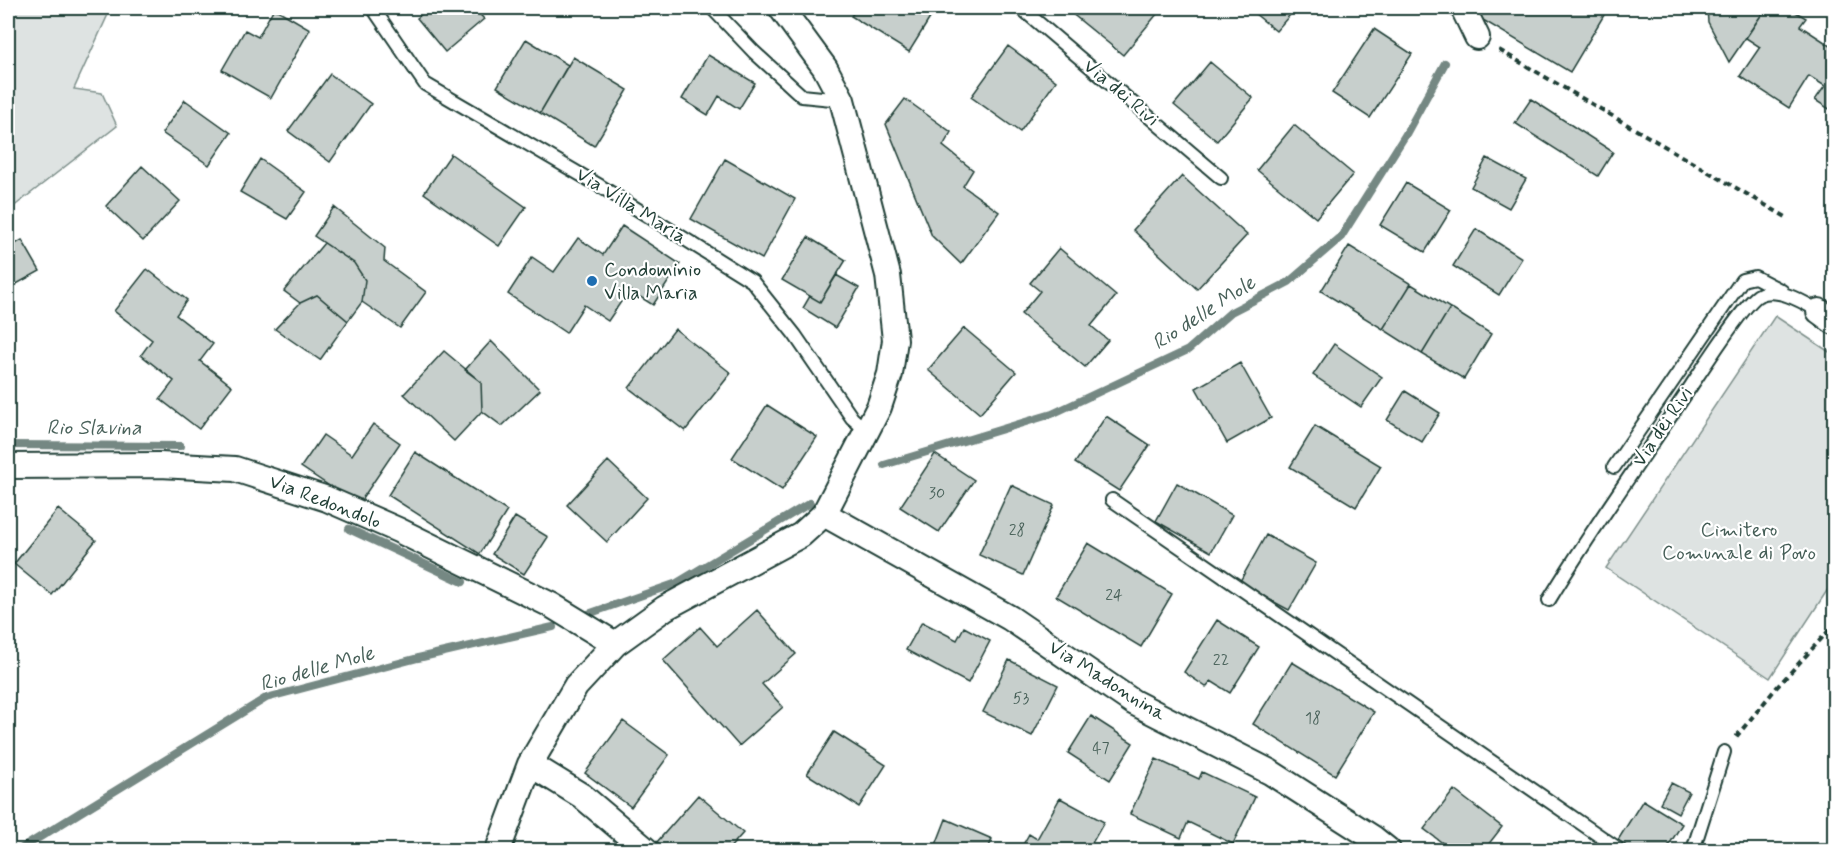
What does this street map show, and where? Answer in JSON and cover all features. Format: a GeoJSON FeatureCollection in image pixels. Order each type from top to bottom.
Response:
{"type":"FeatureCollection","features":[{"type":"Feature","properties":{"kind":"street"},"geometry":{"type":"LineString","coordinates":[[498,850],[530,764],[576,686],[615,644],[665,608],[786,545],[824,514],[867,432],[890,374],[895,340],[888,275],[842,100],[825,68],[781,8]]}},
{"type":"Feature","properties":{"kind":"street"},"geometry":{"type":"LineString","coordinates":[[1462,8],[1477,37]]}},
{"type":"Feature","properties":{"kind":"street","name":"Via Redondolo"},"geometry":{"type":"LineString","coordinates":[[8,466],[160,465],[235,470],[327,499],[398,530],[551,605],[615,644]]}},
{"type":"Feature","properties":{"kind":"street","name":"Via Madonnina"},"geometry":{"type":"LineString","coordinates":[[824,514],[1010,618],[1133,702],[1270,772],[1388,850]]}},
{"type":"Feature","properties":{"kind":"street"},"geometry":{"type":"LineString","coordinates":[[530,764],[582,796],[646,850]]}},
{"type":"Feature","properties":{"kind":"lane","name":"Via Villa Maria"},"geometry":{"type":"LineString","coordinates":[[373,8],[425,84],[600,186],[752,281],[839,395],[852,418],[867,432]]}},
{"type":"Feature","properties":{"kind":"lane"},"geometry":{"type":"LineString","coordinates":[[712,8],[754,52],[802,96],[842,100]]}},
{"type":"Feature","properties":{"kind":"lane","name":"Via dei Rivi"},"geometry":{"type":"LineString","coordinates":[[1021,8],[1221,178]]}},
{"type":"Feature","properties":{"kind":"lane","name":"Via dei Rivi"},"geometry":{"type":"LineString","coordinates":[[1614,467],[1742,280],[1755,278],[1818,311]]}},
{"type":"Feature","properties":{"kind":"lane","name":"Via dei Rivi"},"geometry":{"type":"LineString","coordinates":[[1549,600],[1606,510],[1719,344],[1757,295],[1768,292],[1818,311]]}},
{"type":"Feature","properties":{"kind":"lane"},"geometry":{"type":"LineString","coordinates":[[1112,500],[1620,850]]}},
{"type":"Feature","properties":{"kind":"lane"},"geometry":{"type":"LineString","coordinates":[[1693,850],[1724,752]]}},
{"type":"Feature","properties":{"kind":"path"},"geometry":{"type":"LineString","coordinates":[[1477,37],[1786,217]]}},
{"type":"Feature","properties":{"kind":"path"},"geometry":{"type":"LineString","coordinates":[[1724,752],[1777,687],[1834,625]]}},
{"type":"Feature","properties":{"kind":"green space"},"geometry":{"type":"Polygon","coordinates":[[[8,8],[111,8],[74,89],[102,93],[117,126],[8,211],[8,8]]]}},
{"type":"Feature","properties":{"kind":"green space","name":"Cimitero Comunale di Povo"},"geometry":{"type":"Polygon","coordinates":[[[1775,316],[1834,355],[1834,580],[1770,678],[1606,568],[1775,316]]]}},
{"type":"Feature","properties":{"kind":"building"},"geometry":{"type":"Polygon","coordinates":[[[274,8],[310,29],[271,98],[222,70],[245,30],[258,37],[274,8]]]}},
{"type":"Feature","properties":{"kind":"building"},"geometry":{"type":"Polygon","coordinates":[[[429,8],[474,8],[484,19],[445,52],[417,18],[429,8]]]}},
{"type":"Feature","properties":{"kind":"building"},"geometry":{"type":"Polygon","coordinates":[[[857,8],[930,8],[935,10],[909,52],[851,16],[857,8]]]}},
{"type":"Feature","properties":{"kind":"building"},"geometry":{"type":"Polygon","coordinates":[[[1065,8],[1151,8],[1158,13],[1123,55],[1065,8]]]}},
{"type":"Feature","properties":{"kind":"building"},"geometry":{"type":"Polygon","coordinates":[[[1248,8],[1296,8],[1276,31],[1248,8]]]}},
{"type":"Feature","properties":{"kind":"building"},"geometry":{"type":"Polygon","coordinates":[[[1477,8],[1591,8],[1604,15],[1570,72],[1473,14],[1477,8]]]}},
{"type":"Feature","properties":{"kind":"building"},"geometry":{"type":"Polygon","coordinates":[[[1707,8],[1766,8],[1729,62],[1708,22],[1707,8]]]}},
{"type":"Feature","properties":{"kind":"building"},"geometry":{"type":"Polygon","coordinates":[[[1766,8],[1789,8],[1806,18],[1800,26],[1834,48],[1834,112],[1815,100],[1825,86],[1809,76],[1789,108],[1740,76],[1760,47],[1746,38],[1766,8]]]}},
{"type":"Feature","properties":{"kind":"building"},"geometry":{"type":"Polygon","coordinates":[[[1374,29],[1412,54],[1370,118],[1332,93],[1374,29]]]}},
{"type":"Feature","properties":{"kind":"building"},"geometry":{"type":"Polygon","coordinates":[[[526,39],[568,65],[540,113],[497,87],[526,39]]]}},
{"type":"Feature","properties":{"kind":"building"},"geometry":{"type":"Polygon","coordinates":[[[1008,46],[1056,81],[1020,132],[971,97],[1008,46]]]}},
{"type":"Feature","properties":{"kind":"building"},"geometry":{"type":"Polygon","coordinates":[[[708,55],[755,83],[739,109],[719,96],[708,115],[682,99],[708,55]]]}},
{"type":"Feature","properties":{"kind":"building"},"geometry":{"type":"Polygon","coordinates":[[[573,57],[628,90],[594,146],[540,113],[573,57]]]}},
{"type":"Feature","properties":{"kind":"building"},"geometry":{"type":"Polygon","coordinates":[[[1210,62],[1253,98],[1217,141],[1174,105],[1210,62]]]}},
{"type":"Feature","properties":{"kind":"building"},"geometry":{"type":"Polygon","coordinates":[[[330,74],[371,104],[330,162],[288,131],[330,74]]]}},
{"type":"Feature","properties":{"kind":"building"},"geometry":{"type":"Polygon","coordinates":[[[905,99],[951,132],[943,146],[973,170],[963,186],[999,212],[961,264],[932,236],[886,124],[905,99]]]}},
{"type":"Feature","properties":{"kind":"building"},"geometry":{"type":"Polygon","coordinates":[[[1531,99],[1613,152],[1598,176],[1515,123],[1531,99]]]}},
{"type":"Feature","properties":{"kind":"building"},"geometry":{"type":"Polygon","coordinates":[[[185,100],[231,133],[209,165],[162,133],[185,100]]]}},
{"type":"Feature","properties":{"kind":"building"},"geometry":{"type":"Polygon","coordinates":[[[1294,125],[1353,174],[1316,218],[1257,170],[1294,125]]]}},
{"type":"Feature","properties":{"kind":"building"},"geometry":{"type":"Polygon","coordinates":[[[451,154],[526,207],[499,246],[424,193],[451,154]]]}},
{"type":"Feature","properties":{"kind":"building"},"geometry":{"type":"Polygon","coordinates":[[[1487,158],[1526,179],[1509,208],[1471,187],[1487,158]]]}},
{"type":"Feature","properties":{"kind":"building"},"geometry":{"type":"Polygon","coordinates":[[[260,159],[306,192],[287,219],[240,192],[260,159]]]}},
{"type":"Feature","properties":{"kind":"building"},"geometry":{"type":"Polygon","coordinates":[[[725,159],[795,199],[762,259],[691,219],[725,159]]]}},
{"type":"Feature","properties":{"kind":"building"},"geometry":{"type":"Polygon","coordinates":[[[142,166],[180,201],[143,241],[106,206],[142,166]]]}},
{"type":"Feature","properties":{"kind":"building"},"geometry":{"type":"Polygon","coordinates":[[[1182,176],[1247,235],[1197,289],[1133,230],[1182,176]]]}},
{"type":"Feature","properties":{"kind":"building"},"geometry":{"type":"Polygon","coordinates":[[[1406,183],[1451,210],[1425,252],[1380,225],[1406,183]]]}},
{"type":"Feature","properties":{"kind":"building"},"geometry":{"type":"Polygon","coordinates":[[[334,207],[385,248],[384,261],[426,292],[400,328],[362,302],[365,280],[354,263],[314,236],[334,207]]]}},
{"type":"Feature","properties":{"kind":"building","name":"Condominio Villa Maria"},"geometry":{"type":"Polygon","coordinates":[[[622,226],[680,264],[653,305],[629,290],[608,321],[584,305],[566,333],[508,294],[532,257],[554,272],[578,238],[603,255],[622,226]]]}},
{"type":"Feature","properties":{"kind":"building"},"geometry":{"type":"Polygon","coordinates":[[[1476,229],[1522,258],[1499,295],[1453,266],[1476,229]]]}},
{"type":"Feature","properties":{"kind":"building"},"geometry":{"type":"Polygon","coordinates":[[[808,237],[846,260],[820,302],[782,280],[808,237]]]}},
{"type":"Feature","properties":{"kind":"building"},"geometry":{"type":"Polygon","coordinates":[[[22,240],[40,271],[13,286],[8,276],[8,248],[22,240]]]}},
{"type":"Feature","properties":{"kind":"building"},"geometry":{"type":"Polygon","coordinates":[[[324,243],[354,263],[365,280],[362,302],[348,321],[317,295],[300,303],[284,291],[324,243]]]}},
{"type":"Feature","properties":{"kind":"building"},"geometry":{"type":"Polygon","coordinates":[[[1349,246],[1411,284],[1383,329],[1321,291],[1349,246]]]}},
{"type":"Feature","properties":{"kind":"building"},"geometry":{"type":"Polygon","coordinates":[[[1059,248],[1116,296],[1091,326],[1108,340],[1085,367],[1021,314],[1040,291],[1030,283],[1059,248]]]}},
{"type":"Feature","properties":{"kind":"building"},"geometry":{"type":"Polygon","coordinates":[[[147,269],[187,300],[176,315],[213,344],[200,361],[232,386],[199,429],[160,399],[174,381],[141,355],[152,340],[114,311],[147,269]]]}},
{"type":"Feature","properties":{"kind":"building"},"geometry":{"type":"Polygon","coordinates":[[[836,275],[859,288],[835,328],[803,308],[810,296],[820,302],[836,275]]]}},
{"type":"Feature","properties":{"kind":"building"},"geometry":{"type":"Polygon","coordinates":[[[1411,284],[1450,308],[1422,354],[1383,329],[1411,284]]]}},
{"type":"Feature","properties":{"kind":"building"},"geometry":{"type":"Polygon","coordinates":[[[317,295],[348,321],[320,360],[275,329],[300,303],[317,295]]]}},
{"type":"Feature","properties":{"kind":"building"},"geometry":{"type":"Polygon","coordinates":[[[1450,308],[1491,334],[1464,379],[1422,354],[1450,308]]]}},
{"type":"Feature","properties":{"kind":"building"},"geometry":{"type":"Polygon","coordinates":[[[964,328],[1016,372],[980,414],[928,370],[964,328]]]}},
{"type":"Feature","properties":{"kind":"building"},"geometry":{"type":"Polygon","coordinates":[[[675,329],[731,373],[685,431],[629,388],[675,329]]]}},
{"type":"Feature","properties":{"kind":"building"},"geometry":{"type":"Polygon","coordinates":[[[491,341],[540,390],[502,426],[482,411],[481,382],[465,370],[491,341]]]}},
{"type":"Feature","properties":{"kind":"building"},"geometry":{"type":"Polygon","coordinates":[[[1334,344],[1382,377],[1361,407],[1313,375],[1334,344]]]}},
{"type":"Feature","properties":{"kind":"building"},"geometry":{"type":"Polygon","coordinates":[[[444,351],[481,382],[482,411],[454,441],[404,394],[444,351]]]}},
{"type":"Feature","properties":{"kind":"building"},"geometry":{"type":"Polygon","coordinates":[[[1240,363],[1271,418],[1227,443],[1196,388],[1240,363]]]}},
{"type":"Feature","properties":{"kind":"building"},"geometry":{"type":"Polygon","coordinates":[[[1405,391],[1440,413],[1422,442],[1387,420],[1405,391]]]}},
{"type":"Feature","properties":{"kind":"building"},"geometry":{"type":"Polygon","coordinates":[[[767,405],[817,437],[782,490],[732,458],[767,405]]]}},
{"type":"Feature","properties":{"kind":"building"},"geometry":{"type":"Polygon","coordinates":[[[1106,416],[1150,445],[1119,491],[1075,463],[1106,416]]]}},
{"type":"Feature","properties":{"kind":"building"},"geometry":{"type":"Polygon","coordinates":[[[373,424],[400,443],[358,505],[301,467],[323,435],[352,455],[373,424]]]}},
{"type":"Feature","properties":{"kind":"building"},"geometry":{"type":"Polygon","coordinates":[[[1315,426],[1381,466],[1356,507],[1290,467],[1315,426]]]}},
{"type":"Feature","properties":{"kind":"building"},"geometry":{"type":"Polygon","coordinates":[[[415,452],[507,511],[480,554],[388,495],[415,452]]]}},
{"type":"Feature","properties":{"kind":"building"},"geometry":{"type":"Polygon","coordinates":[[[935,454],[974,480],[939,532],[900,507],[935,454]]]}},
{"type":"Feature","properties":{"kind":"building"},"geometry":{"type":"Polygon","coordinates":[[[608,461],[647,498],[607,542],[567,505],[608,461]]]}},
{"type":"Feature","properties":{"kind":"building"},"geometry":{"type":"Polygon","coordinates":[[[1177,483],[1232,515],[1211,552],[1156,521],[1177,483]]]}},
{"type":"Feature","properties":{"kind":"building"},"geometry":{"type":"Polygon","coordinates":[[[1011,485],[1054,505],[1023,575],[979,555],[1011,485]]]}},
{"type":"Feature","properties":{"kind":"building"},"geometry":{"type":"Polygon","coordinates":[[[58,509],[96,540],[52,595],[14,564],[58,509]]]}},
{"type":"Feature","properties":{"kind":"building"},"geometry":{"type":"Polygon","coordinates":[[[515,517],[548,537],[524,574],[492,554],[515,517]]]}},
{"type":"Feature","properties":{"kind":"building"},"geometry":{"type":"Polygon","coordinates":[[[1266,535],[1316,563],[1289,610],[1239,583],[1266,535]]]}},
{"type":"Feature","properties":{"kind":"building"},"geometry":{"type":"Polygon","coordinates":[[[1088,543],[1172,594],[1141,647],[1056,596],[1088,543]]]}},
{"type":"Feature","properties":{"kind":"building"},"geometry":{"type":"Polygon","coordinates":[[[757,610],[796,654],[762,684],[783,707],[739,746],[663,660],[700,627],[717,646],[757,610]]]}},
{"type":"Feature","properties":{"kind":"building"},"geometry":{"type":"Polygon","coordinates":[[[1217,620],[1259,647],[1230,693],[1211,681],[1206,687],[1184,672],[1217,620]]]}},
{"type":"Feature","properties":{"kind":"building"},"geometry":{"type":"Polygon","coordinates":[[[922,622],[957,640],[964,627],[990,641],[968,683],[906,650],[922,622]]]}},
{"type":"Feature","properties":{"kind":"building"},"geometry":{"type":"Polygon","coordinates":[[[1009,660],[1058,685],[1032,736],[983,712],[1009,660]]]}},
{"type":"Feature","properties":{"kind":"building"},"geometry":{"type":"Polygon","coordinates":[[[1292,662],[1374,712],[1335,775],[1253,724],[1292,662]]]}},
{"type":"Feature","properties":{"kind":"building"},"geometry":{"type":"Polygon","coordinates":[[[1091,716],[1133,743],[1110,780],[1068,753],[1091,716]]]}},
{"type":"Feature","properties":{"kind":"building"},"geometry":{"type":"Polygon","coordinates":[[[623,721],[669,755],[631,807],[585,773],[623,721]]]}},
{"type":"Feature","properties":{"kind":"building"},"geometry":{"type":"Polygon","coordinates":[[[834,732],[886,765],[859,807],[807,774],[834,732]]]}},
{"type":"Feature","properties":{"kind":"building"},"geometry":{"type":"Polygon","coordinates":[[[1156,759],[1199,779],[1202,772],[1255,797],[1233,844],[1188,822],[1181,838],[1130,814],[1156,759]]]}},
{"type":"Feature","properties":{"kind":"building"},"geometry":{"type":"Polygon","coordinates":[[[1671,783],[1689,792],[1678,813],[1660,803],[1671,783]]]}},
{"type":"Feature","properties":{"kind":"building"},"geometry":{"type":"Polygon","coordinates":[[[1454,790],[1502,827],[1484,850],[1452,850],[1424,829],[1454,790]]]}},
{"type":"Feature","properties":{"kind":"building"},"geometry":{"type":"Polygon","coordinates":[[[698,795],[743,833],[728,850],[666,850],[657,842],[698,795]]]}},
{"type":"Feature","properties":{"kind":"building"},"geometry":{"type":"Polygon","coordinates":[[[1060,798],[1104,822],[1088,850],[1020,850],[1029,834],[1037,839],[1060,798]]]}},
{"type":"Feature","properties":{"kind":"building"},"geometry":{"type":"Polygon","coordinates":[[[1643,800],[1682,824],[1666,850],[1627,850],[1616,843],[1643,800]]]}},
{"type":"Feature","properties":{"kind":"building"},"geometry":{"type":"Polygon","coordinates":[[[946,819],[992,839],[988,850],[934,850],[946,819]]]}},
{"type":"Feature","properties":{"kind":"waterway","name":"Rio delle Mole"},"geometry":{"type":"LineString","coordinates":[[884,465],[1052,414],[1188,350],[1231,312],[1289,282],[1341,237],[1406,134],[1445,63]]}},
{"type":"Feature","properties":{"kind":"waterway","name":"Rio Slavina"},"geometry":{"type":"LineString","coordinates":[[8,445],[180,446]]}},
{"type":"Feature","properties":{"kind":"waterway","name":"Rio delle Mole"},"geometry":{"type":"LineString","coordinates":[[588,614],[677,583],[810,503]]}},
{"type":"Feature","properties":{"kind":"waterway","name":"Rio Slavina"},"geometry":{"type":"LineString","coordinates":[[349,529],[463,582]]}},
{"type":"Feature","properties":{"kind":"waterway","name":"Rio delle Mole"},"geometry":{"type":"LineString","coordinates":[[19,850],[266,698],[418,658],[553,627]]}},
{"type":"Feature","properties":{"kind":"place","name":"Condominio Villa Maria"},"geometry":{"type":"Point","coordinates":[592,281]}}]}
